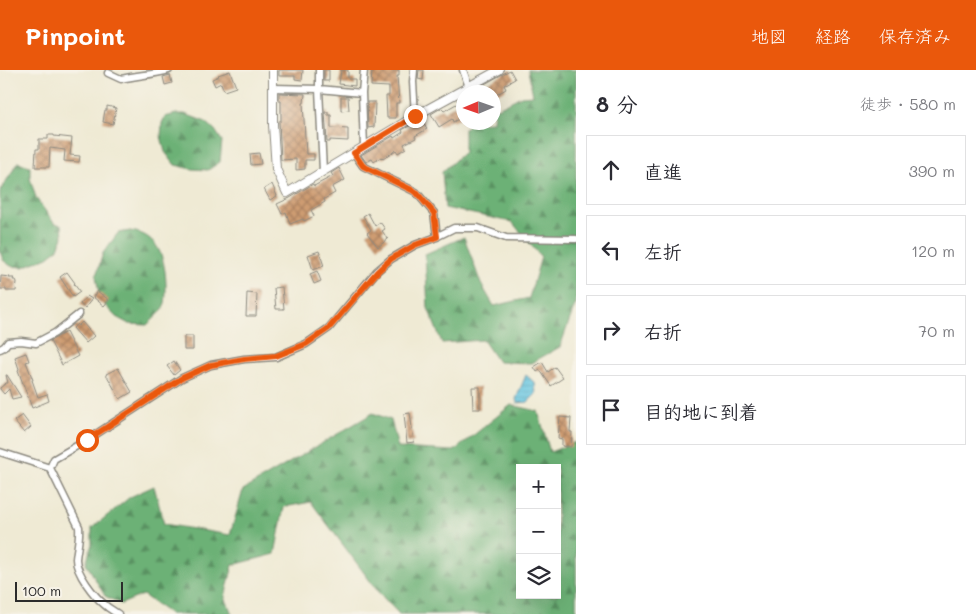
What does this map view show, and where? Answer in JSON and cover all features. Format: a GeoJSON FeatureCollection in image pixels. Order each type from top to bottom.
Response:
{"type":"FeatureCollection","features":[{"type":"Feature","properties":{"kind":"street"},"geometry":{"type":"LineString","coordinates":[[108,73],[121,79],[135,75],[158,74],[169,70]]}},
{"type":"Feature","properties":{"kind":"street"},"geometry":{"type":"LineString","coordinates":[[273,70],[273,125],[276,169],[287,192],[415,116],[456,94]]}},
{"type":"Feature","properties":{"kind":"street"},"geometry":{"type":"LineString","coordinates":[[319,70],[323,171]]}},
{"type":"Feature","properties":{"kind":"street"},"geometry":{"type":"LineString","coordinates":[[364,70],[362,93],[364,147]]}},
{"type":"Feature","properties":{"kind":"street"},"geometry":{"type":"LineString","coordinates":[[414,70],[415,116]]}},
{"type":"Feature","properties":{"kind":"street"},"geometry":{"type":"LineString","coordinates":[[463,70],[468,85]]}},
{"type":"Feature","properties":{"kind":"street"},"geometry":{"type":"LineString","coordinates":[[473,85],[499,70]]}},
{"type":"Feature","properties":{"kind":"street"},"geometry":{"type":"LineString","coordinates":[[273,88],[319,89],[362,93]]}},
{"type":"Feature","properties":{"kind":"street"},"geometry":{"type":"LineString","coordinates":[[354,153],[363,166],[416,192],[434,213],[437,237]]}},
{"type":"Feature","properties":{"kind":"street"},"geometry":{"type":"LineString","coordinates":[[50,468],[54,459],[87,440],[182,378],[211,365],[276,356],[306,344],[329,328],[377,272],[391,259],[415,245],[454,228],[478,228],[506,238],[576,239]]}},
{"type":"Feature","properties":{"kind":"street"},"geometry":{"type":"LineString","coordinates":[[0,349],[8,342],[36,343],[56,333],[79,314]]}},
{"type":"Feature","properties":{"kind":"street"},"geometry":{"type":"LineString","coordinates":[[0,452],[50,468],[79,528],[80,536],[76,561],[82,577],[105,606],[118,614]]}},
{"type":"Feature","properties":{"kind":"green space"},"geometry":{"type":"Polygon","coordinates":[[[528,70],[576,70],[576,305],[560,347],[531,363],[498,362],[483,340],[442,343],[428,308],[425,254],[464,237],[481,284],[494,306],[529,298],[541,257],[512,222],[445,208],[442,172],[464,152],[464,130],[501,130],[501,106],[521,96],[533,95],[528,70]]]}},
{"type":"Feature","properties":{"kind":"green space"},"geometry":{"type":"Polygon","coordinates":[[[185,114],[206,122],[215,130],[222,141],[220,162],[208,170],[175,165],[165,152],[161,136],[162,123],[165,117],[185,114]]]}},
{"type":"Feature","properties":{"kind":"green space"},"geometry":{"type":"Polygon","coordinates":[[[18,162],[30,166],[30,178],[36,198],[54,223],[62,225],[63,237],[57,250],[48,257],[23,267],[11,266],[3,260],[0,251],[0,191],[18,162]]]}},
{"type":"Feature","properties":{"kind":"green space"},"geometry":{"type":"Polygon","coordinates":[[[130,231],[140,233],[154,242],[162,257],[164,266],[166,284],[165,304],[160,313],[147,325],[129,324],[116,317],[100,300],[96,276],[103,253],[118,233],[130,231]]]}},
{"type":"Feature","properties":{"kind":"green space"},"geometry":{"type":"Polygon","coordinates":[[[511,405],[538,411],[550,452],[576,442],[576,614],[399,614],[379,593],[311,502],[284,507],[275,554],[233,565],[225,597],[232,614],[170,614],[143,595],[121,604],[105,596],[86,563],[92,544],[92,528],[130,497],[154,486],[164,524],[230,535],[243,490],[373,413],[391,420],[398,448],[454,451],[511,405]]]}},
{"type":"Feature","properties":{"kind":"water"},"geometry":{"type":"Polygon","coordinates":[[[526,375],[535,383],[536,394],[528,402],[517,403],[516,399],[526,375]]]}},
{"type":"Feature","properties":{"kind":"building"},"geometry":{"type":"Polygon","coordinates":[[[279,70],[303,70],[302,80],[295,79],[295,76],[279,76],[279,70]]]}},
{"type":"Feature","properties":{"kind":"building"},"geometry":{"type":"Polygon","coordinates":[[[324,70],[329,70],[329,81],[324,81],[324,70]]]}},
{"type":"Feature","properties":{"kind":"building"},"geometry":{"type":"Polygon","coordinates":[[[341,70],[348,70],[348,79],[355,79],[355,86],[339,84],[341,70]]]}},
{"type":"Feature","properties":{"kind":"building"},"geometry":{"type":"Polygon","coordinates":[[[372,70],[399,70],[399,76],[397,76],[399,103],[396,103],[396,118],[387,118],[386,96],[389,96],[389,87],[371,86],[372,70]]]}},
{"type":"Feature","properties":{"kind":"building"},"geometry":{"type":"Polygon","coordinates":[[[419,70],[424,70],[423,80],[418,79],[419,70]]]}},
{"type":"Feature","properties":{"kind":"building"},"geometry":{"type":"Polygon","coordinates":[[[510,70],[515,79],[504,85],[506,89],[501,92],[501,85],[483,85],[510,70]]]}},
{"type":"Feature","properties":{"kind":"building"},"geometry":{"type":"Polygon","coordinates":[[[230,71],[236,87],[224,91],[221,83],[215,86],[212,79],[230,71]]]}},
{"type":"Feature","properties":{"kind":"building"},"geometry":{"type":"Polygon","coordinates":[[[170,75],[172,83],[165,85],[163,77],[170,75]]]}},
{"type":"Feature","properties":{"kind":"building"},"geometry":{"type":"Polygon","coordinates":[[[279,93],[305,94],[303,103],[306,154],[314,154],[314,160],[305,160],[305,169],[296,170],[296,159],[281,160],[279,121],[281,121],[281,101],[279,101],[279,93]]]}},
{"type":"Feature","properties":{"kind":"building"},"geometry":{"type":"Polygon","coordinates":[[[341,97],[348,97],[349,110],[341,111],[341,97]]]}},
{"type":"Feature","properties":{"kind":"building"},"geometry":{"type":"Polygon","coordinates":[[[367,102],[375,102],[374,127],[368,128],[367,102]]]}},
{"type":"Feature","properties":{"kind":"building"},"geometry":{"type":"Polygon","coordinates":[[[456,104],[456,120],[453,122],[452,119],[439,127],[431,114],[441,108],[444,111],[456,104]]]}},
{"type":"Feature","properties":{"kind":"building"},"geometry":{"type":"Polygon","coordinates":[[[107,106],[116,108],[113,124],[103,122],[107,106]]]}},
{"type":"Feature","properties":{"kind":"building"},"geometry":{"type":"Polygon","coordinates":[[[325,112],[331,115],[331,128],[348,129],[348,141],[330,140],[330,142],[327,142],[325,112]]]}},
{"type":"Feature","properties":{"kind":"building"},"geometry":{"type":"Polygon","coordinates":[[[422,119],[427,129],[415,136],[416,138],[404,144],[406,148],[398,153],[396,150],[383,159],[381,157],[374,162],[372,159],[366,162],[361,155],[393,136],[394,138],[403,132],[402,130],[422,119]]]}},
{"type":"Feature","properties":{"kind":"building"},"geometry":{"type":"Polygon","coordinates":[[[48,135],[72,138],[70,155],[80,156],[79,162],[64,161],[65,150],[50,148],[49,167],[35,167],[36,149],[39,149],[39,139],[48,139],[48,135]]]}},
{"type":"Feature","properties":{"kind":"building"},"geometry":{"type":"Polygon","coordinates":[[[259,153],[261,164],[251,165],[250,154],[259,153]]]}},
{"type":"Feature","properties":{"kind":"building"},"geometry":{"type":"Polygon","coordinates":[[[339,168],[345,180],[332,187],[335,193],[324,199],[325,202],[311,210],[314,216],[304,221],[303,219],[290,224],[286,212],[282,214],[277,204],[313,184],[314,186],[333,176],[331,173],[339,168]]]}},
{"type":"Feature","properties":{"kind":"building"},"geometry":{"type":"Polygon","coordinates":[[[272,184],[277,196],[270,200],[264,189],[272,184]]]}},
{"type":"Feature","properties":{"kind":"building"},"geometry":{"type":"Polygon","coordinates":[[[368,213],[375,226],[380,222],[385,229],[382,231],[388,239],[378,247],[367,233],[371,230],[363,216],[368,213]]]}},
{"type":"Feature","properties":{"kind":"building"},"geometry":{"type":"Polygon","coordinates":[[[319,251],[324,266],[313,270],[308,255],[319,251]]]}},
{"type":"Feature","properties":{"kind":"building"},"geometry":{"type":"Polygon","coordinates":[[[317,271],[321,281],[314,284],[310,274],[317,271]]]}},
{"type":"Feature","properties":{"kind":"building"},"geometry":{"type":"Polygon","coordinates":[[[67,272],[80,292],[73,297],[60,277],[67,272]]]}},
{"type":"Feature","properties":{"kind":"building"},"geometry":{"type":"Polygon","coordinates":[[[1,276],[16,280],[16,291],[0,289],[1,276]]]}},
{"type":"Feature","properties":{"kind":"building"},"geometry":{"type":"Polygon","coordinates":[[[282,287],[284,309],[276,309],[274,288],[282,287]]]}},
{"type":"Feature","properties":{"kind":"building"},"geometry":{"type":"Polygon","coordinates":[[[97,291],[109,300],[104,306],[93,297],[97,291]]]}},
{"type":"Feature","properties":{"kind":"building"},"geometry":{"type":"Polygon","coordinates":[[[247,293],[257,294],[256,316],[246,316],[247,293]]]}},
{"type":"Feature","properties":{"kind":"building"},"geometry":{"type":"Polygon","coordinates":[[[87,296],[92,299],[85,308],[80,304],[87,296]]]}},
{"type":"Feature","properties":{"kind":"building"},"geometry":{"type":"Polygon","coordinates":[[[82,322],[94,336],[86,343],[73,328],[82,322]]]}},
{"type":"Feature","properties":{"kind":"building"},"geometry":{"type":"Polygon","coordinates":[[[66,332],[78,356],[62,365],[50,341],[66,332]]]}},
{"type":"Feature","properties":{"kind":"building"},"geometry":{"type":"Polygon","coordinates":[[[184,336],[193,336],[193,350],[184,350],[184,336]]]}},
{"type":"Feature","properties":{"kind":"building"},"geometry":{"type":"Polygon","coordinates":[[[26,353],[29,361],[26,362],[38,397],[47,394],[49,401],[32,408],[15,357],[26,353]]]}},
{"type":"Feature","properties":{"kind":"building"},"geometry":{"type":"Polygon","coordinates":[[[174,361],[180,370],[174,375],[167,366],[174,361]]]}},
{"type":"Feature","properties":{"kind":"building"},"geometry":{"type":"Polygon","coordinates":[[[542,362],[548,372],[555,367],[563,378],[551,386],[540,370],[537,372],[534,367],[542,362]]]}},
{"type":"Feature","properties":{"kind":"building"},"geometry":{"type":"Polygon","coordinates":[[[118,368],[132,392],[120,399],[106,374],[118,368]]]}},
{"type":"Feature","properties":{"kind":"building"},"geometry":{"type":"Polygon","coordinates":[[[6,375],[21,397],[12,399],[9,389],[4,394],[0,389],[8,383],[6,375]]]}},
{"type":"Feature","properties":{"kind":"building"},"geometry":{"type":"Polygon","coordinates":[[[472,387],[480,387],[480,409],[473,409],[472,387]]]}},
{"type":"Feature","properties":{"kind":"building"},"geometry":{"type":"Polygon","coordinates":[[[410,413],[414,442],[407,443],[404,414],[410,413]]]}},
{"type":"Feature","properties":{"kind":"building"},"geometry":{"type":"Polygon","coordinates":[[[22,415],[31,427],[24,433],[14,421],[22,415]]]}},
{"type":"Feature","properties":{"kind":"building"},"geometry":{"type":"Polygon","coordinates":[[[560,417],[571,418],[571,447],[562,446],[562,439],[558,438],[560,417]]]}},
{"type":"Feature","properties":{"kind":"route"},"geometry":{"type":"LineString","coordinates":[[87,440],[182,378],[211,365],[276,356],[306,344],[329,328],[377,272],[391,259],[415,245],[437,237],[434,213],[416,192],[363,166],[354,153],[415,116]]}}]}
